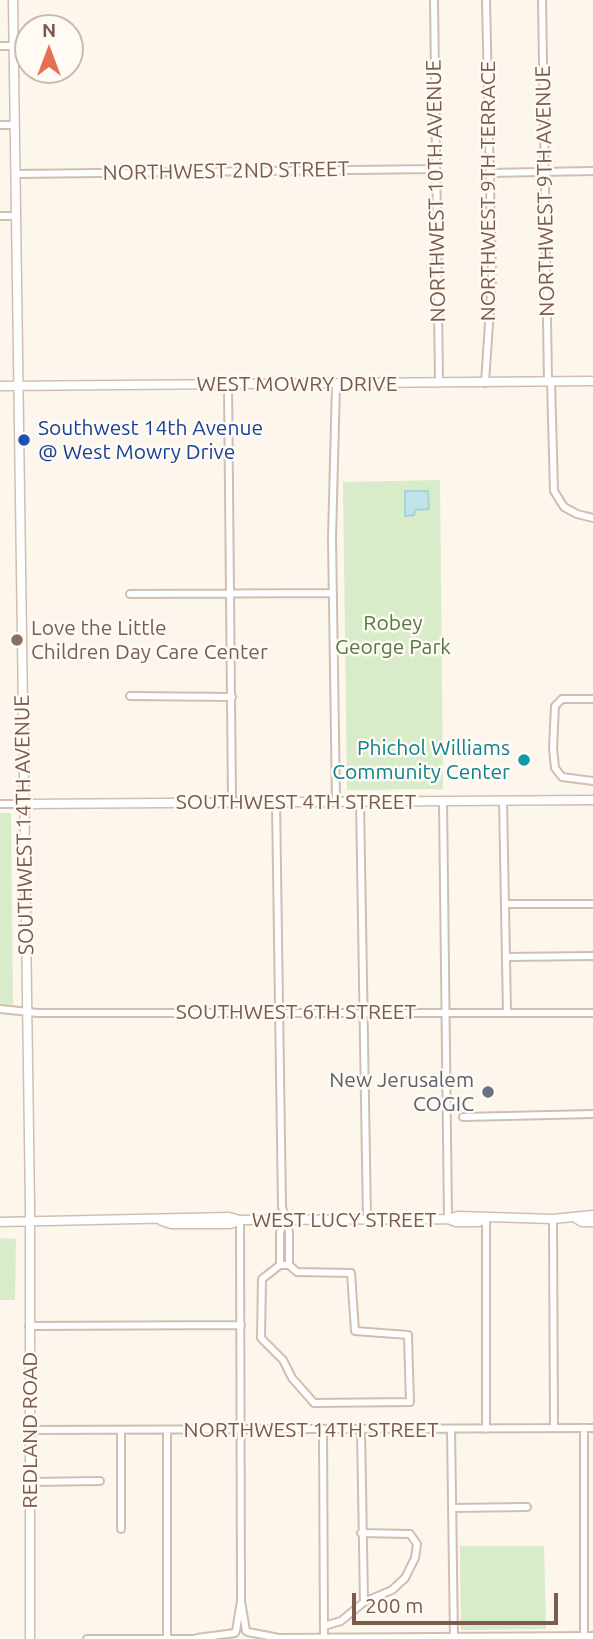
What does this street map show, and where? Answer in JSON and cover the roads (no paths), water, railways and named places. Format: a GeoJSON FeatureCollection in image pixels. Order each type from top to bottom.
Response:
{"type":"FeatureCollection","features":[{"type":"Feature","properties":{"kind":"street","name":"SOUTHWEST 14TH AVENUE"},"geometry":{"type":"LineString","coordinates":[[13,0],[14,23]]}},
{"type":"Feature","properties":{"kind":"street","name":"NORTHWEST 10TH AVENUE"},"geometry":{"type":"LineString","coordinates":[[434,0],[439,382]]}},
{"type":"Feature","properties":{"kind":"street","name":"NORTHWEST 9TH TERRACE"},"geometry":{"type":"LineString","coordinates":[[485,383],[492,278],[486,0]]}},
{"type":"Feature","properties":{"kind":"street","name":"NORTHWEST 9TH AVENUE"},"geometry":{"type":"LineString","coordinates":[[542,0],[554,491],[564,507],[577,514],[593,517]]}},
{"type":"Feature","properties":{"kind":"street","name":"SOUTHWEST 14TH AVENUE"},"geometry":{"type":"LineString","coordinates":[[15,84],[29,1222]]}},
{"type":"Feature","properties":{"kind":"street"},"geometry":{"type":"LineString","coordinates":[[0,125],[14,125]]}},
{"type":"Feature","properties":{"kind":"street","name":"NORTHWEST 2ND STREET"},"geometry":{"type":"LineString","coordinates":[[15,174],[436,169]]}},
{"type":"Feature","properties":{"kind":"street"},"geometry":{"type":"LineString","coordinates":[[489,173],[593,171]]}},
{"type":"Feature","properties":{"kind":"street"},"geometry":{"type":"LineString","coordinates":[[0,216],[16,216]]}},
{"type":"Feature","properties":{"kind":"street","name":"WEST MOWRY DRIVE"},"geometry":{"type":"LineString","coordinates":[[0,386],[593,381]]}},
{"type":"Feature","properties":{"kind":"street"},"geometry":{"type":"LineString","coordinates":[[228,384],[232,802]]}},
{"type":"Feature","properties":{"kind":"street"},"geometry":{"type":"LineString","coordinates":[[336,385],[333,593],[336,801]]}},
{"type":"Feature","properties":{"kind":"street"},"geometry":{"type":"LineString","coordinates":[[130,594],[333,593]]}},
{"type":"Feature","properties":{"kind":"street"},"geometry":{"type":"LineString","coordinates":[[130,696],[232,697]]}},
{"type":"Feature","properties":{"kind":"street"},"geometry":{"type":"LineString","coordinates":[[593,699],[562,699],[555,706],[553,748],[555,768],[562,777],[593,781]]}},
{"type":"Feature","properties":{"kind":"street"},"geometry":{"type":"LineString","coordinates":[[503,800],[508,1013]]}},
{"type":"Feature","properties":{"kind":"street","name":"SOUTHWEST 4TH STREET"},"geometry":{"type":"LineString","coordinates":[[0,804],[593,800]]}},
{"type":"Feature","properties":{"kind":"street"},"geometry":{"type":"LineString","coordinates":[[360,801],[367,1220]]}},
{"type":"Feature","properties":{"kind":"street"},"geometry":{"type":"LineString","coordinates":[[443,801],[448,1219]]}},
{"type":"Feature","properties":{"kind":"street"},"geometry":{"type":"LineString","coordinates":[[276,802],[283,1220],[280,1233],[281,1265]]}},
{"type":"Feature","properties":{"kind":"street"},"geometry":{"type":"LineString","coordinates":[[506,904],[593,904]]}},
{"type":"Feature","properties":{"kind":"street"},"geometry":{"type":"LineString","coordinates":[[506,957],[593,956]]}},
{"type":"Feature","properties":{"kind":"street","name":"SOUTHWEST 6TH STREET"},"geometry":{"type":"LineString","coordinates":[[0,1009],[593,1013]]}},
{"type":"Feature","properties":{"kind":"street"},"geometry":{"type":"LineString","coordinates":[[463,1117],[593,1115]]}},
{"type":"Feature","properties":{"kind":"street","name":"WEST LUCY STREET"},"geometry":{"type":"LineString","coordinates":[[0,1222],[162,1221],[172,1218],[229,1217],[240,1220],[448,1219],[458,1216],[486,1219],[577,1219],[593,1215]]}},
{"type":"Feature","properties":{"kind":"street"},"geometry":{"type":"LineString","coordinates":[[486,1219],[486,1429]]}},
{"type":"Feature","properties":{"kind":"street"},"geometry":{"type":"LineString","coordinates":[[553,1219],[554,1428]]}},
{"type":"Feature","properties":{"kind":"street","name":"WEST LUCY STREET"},"geometry":{"type":"LineString","coordinates":[[577,1219],[593,1222]]}},
{"type":"Feature","properties":{"kind":"street"},"geometry":{"type":"LineString","coordinates":[[235,1634],[241,1601],[240,1220]]}},
{"type":"Feature","properties":{"kind":"street"},"geometry":{"type":"LineString","coordinates":[[283,1220],[289,1232],[289,1265]]}},
{"type":"Feature","properties":{"kind":"street","name":"REDLAND ROAD"},"geometry":{"type":"LineString","coordinates":[[29,1222],[30,1639]]}},
{"type":"Feature","properties":{"kind":"street"},"geometry":{"type":"LineString","coordinates":[[281,1265],[289,1265],[298,1272],[351,1273],[355,1331],[408,1335],[410,1402],[314,1403],[292,1378],[283,1360],[261,1338],[262,1279],[281,1265]]}},
{"type":"Feature","properties":{"kind":"street"},"geometry":{"type":"LineString","coordinates":[[29,1326],[241,1325]]}},
{"type":"Feature","properties":{"kind":"street"},"geometry":{"type":"LineString","coordinates":[[584,1428],[584,1636]]}},
{"type":"Feature","properties":{"kind":"street","name":"NORTHWEST 14TH STREET"},"geometry":{"type":"LineString","coordinates":[[30,1430],[593,1428]]}},
{"type":"Feature","properties":{"kind":"street"},"geometry":{"type":"LineString","coordinates":[[451,1429],[454,1638]]}},
{"type":"Feature","properties":{"kind":"street"},"geometry":{"type":"LineString","coordinates":[[121,1430],[121,1529]]}},
{"type":"Feature","properties":{"kind":"street"},"geometry":{"type":"LineString","coordinates":[[167,1430],[167,1639]]}},
{"type":"Feature","properties":{"kind":"street"},"geometry":{"type":"LineString","coordinates":[[323,1430],[324,1637]]}},
{"type":"Feature","properties":{"kind":"street"},"geometry":{"type":"LineString","coordinates":[[361,1430],[363,1602]]}},
{"type":"Feature","properties":{"kind":"street"},"geometry":{"type":"LineString","coordinates":[[30,1482],[100,1481]]}},
{"type":"Feature","properties":{"kind":"street"},"geometry":{"type":"LineString","coordinates":[[452,1508],[527,1507]]}},
{"type":"Feature","properties":{"kind":"street"},"geometry":{"type":"LineString","coordinates":[[324,1626],[341,1621],[363,1602],[392,1590],[405,1578],[415,1558],[417,1544],[410,1534],[361,1533]]}},
{"type":"Feature","properties":{"kind":"street"},"geometry":{"type":"LineString","coordinates":[[241,1601],[248,1634]]}},
{"type":"Feature","properties":{"kind":"street"},"geometry":{"type":"LineString","coordinates":[[87,1639],[199,1639],[235,1634],[277,1638],[593,1636]]}},
{"type":"Feature","properties":{"kind":"water"},"geometry":{"type":"Polygon","coordinates":[[[405,491],[428,491],[429,509],[415,510],[414,515],[405,516],[405,491]]]}},
{"type":"Feature","properties":{"kind":"place","name":"Southwest 14th Avenue @ West Mowry Drive"},"geometry":{"type":"Point","coordinates":[24,440]}},
{"type":"Feature","properties":{"kind":"place","name":"Love the Little Children Day Care Center"},"geometry":{"type":"Point","coordinates":[17,640]}},
{"type":"Feature","properties":{"kind":"place","name":"Phichol Williams Community Center"},"geometry":{"type":"Point","coordinates":[524,760]}},
{"type":"Feature","properties":{"kind":"place","name":"New Jerusalem COGIC"},"geometry":{"type":"Point","coordinates":[488,1092]}},
{"type":"Feature","properties":{"kind":"park label","name":"Robey George Park"},"geometry":{"type":"Point","coordinates":[393,635]}}]}
